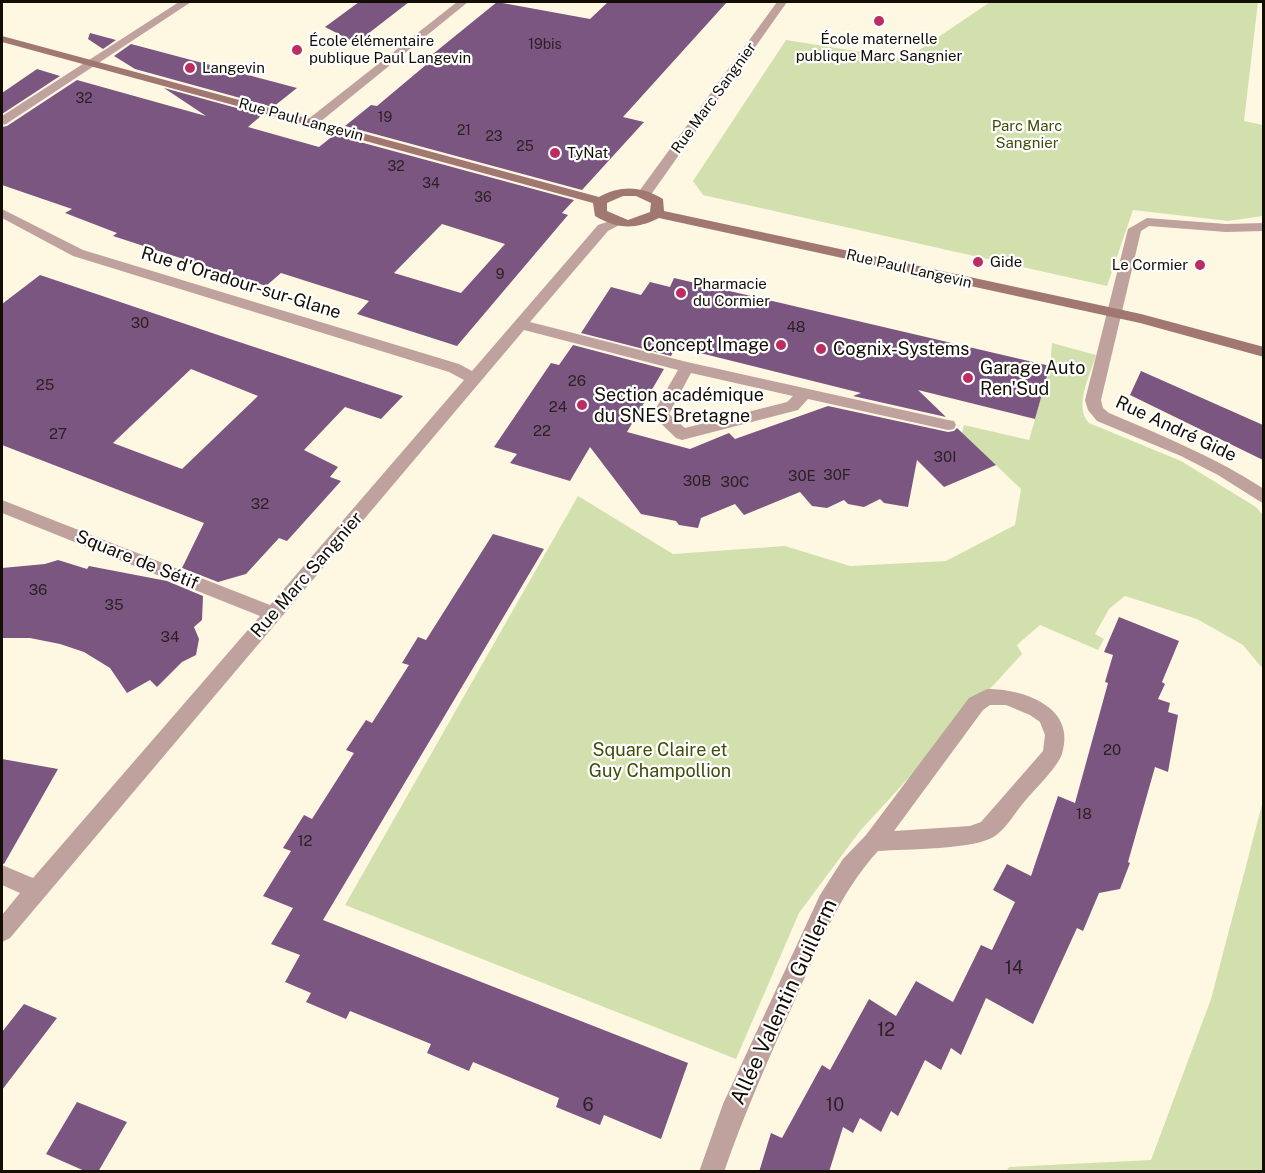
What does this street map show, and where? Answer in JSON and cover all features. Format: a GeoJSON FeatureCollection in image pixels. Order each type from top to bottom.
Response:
{"type":"FeatureCollection","features":[{"type":"Feature","properties":{"kind":"street"},"geometry":{"type":"LineString","coordinates":[[2,121],[186,2]]}},
{"type":"Feature","properties":{"kind":"street"},"geometry":{"type":"LineString","coordinates":[[311,123],[463,2]]}},
{"type":"Feature","properties":{"kind":"street","name":"Rue Marc Sangnier"},"geometry":{"type":"LineString","coordinates":[[645,193],[782,2]]}},
{"type":"Feature","properties":{"kind":"street","name":"Rue Paul Langevin"},"geometry":{"type":"LineString","coordinates":[[2,39],[600,201]]}},
{"type":"Feature","properties":{"kind":"street"},"geometry":{"type":"LineString","coordinates":[[619,191],[645,193],[658,202],[657,214],[637,224],[616,223],[600,213],[600,201],[619,191]]}},
{"type":"Feature","properties":{"kind":"street","name":"Rue d'Oradour-sur-Glane"},"geometry":{"type":"LineString","coordinates":[[2,213],[78,253],[454,368],[473,379]]}},
{"type":"Feature","properties":{"kind":"street","name":"Rue Paul Langevin"},"geometry":{"type":"LineString","coordinates":[[657,214],[1160,323],[1263,352]]}},
{"type":"Feature","properties":{"kind":"street","name":"Rue André Gide"},"geometry":{"type":"LineString","coordinates":[[1263,226],[1226,228],[1156,222],[1140,224],[1135,229],[1093,400],[1096,410],[1112,422],[1150,435],[1224,471],[1263,498]]}},
{"type":"Feature","properties":{"kind":"street","name":"Rue Marc Sangnier"},"geometry":{"type":"LineString","coordinates":[[2,931],[603,228],[616,223]]}},
{"type":"Feature","properties":{"kind":"street","name":"Rue Paul Langevin"},"geometry":{"type":"LineString","coordinates":[[1160,323],[1263,339]]}},
{"type":"Feature","properties":{"kind":"street"},"geometry":{"type":"LineString","coordinates":[[522,325],[687,367],[948,425]]}},
{"type":"Feature","properties":{"kind":"street"},"geometry":{"type":"LineString","coordinates":[[687,367],[660,415],[682,434],[792,406],[804,393]]}},
{"type":"Feature","properties":{"kind":"street","name":"Square de Sétif"},"geometry":{"type":"LineString","coordinates":[[2,506],[273,614]]}},
{"type":"Feature","properties":{"kind":"street","name":"Allée Valentin Guillerm"},"geometry":{"type":"LineString","coordinates":[[711,1172],[732,1113],[828,902],[851,866],[873,842],[976,704],[987,697],[1006,697],[1022,701],[1048,717],[1055,735],[1052,754],[988,829],[970,835],[873,842]]}},
{"type":"Feature","properties":{"kind":"street"},"geometry":{"type":"LineString","coordinates":[[2,875],[36,890]]}},
{"type":"Feature","properties":{"kind":"green space","name":"Parc Marc Sangnier"},"geometry":{"type":"Polygon","coordinates":[[[990,2],[1258,2],[1244,121],[1263,125],[1263,216],[1228,221],[1133,210],[1107,286],[703,195],[693,181],[786,40],[906,59],[990,2]]]}},
{"type":"Feature","properties":{"kind":"green space","name":"Square Claire et Guy Champollion"},"geometry":{"type":"Polygon","coordinates":[[[1052,343],[1096,355],[1083,399],[1085,416],[1089,423],[1181,461],[1256,507],[1263,515],[1263,669],[1243,645],[1197,619],[1125,596],[1109,609],[1095,634],[1104,639],[1098,650],[1040,625],[1017,645],[1022,654],[860,831],[799,913],[736,1059],[345,905],[578,496],[673,554],[785,546],[850,566],[946,561],[1015,525],[1021,489],[962,433],[964,425],[1029,440],[1050,367],[1052,343]]]}},
{"type":"Feature","properties":{"kind":"green space"},"geometry":{"type":"Polygon","coordinates":[[[1263,801],[1263,1171],[1006,1171],[1009,1167],[1151,1160],[1211,999],[1263,801]]]}},
{"type":"Feature","properties":{"kind":"building"},"geometry":{"type":"Polygon","coordinates":[[[359,2],[409,2],[356,43],[325,27],[359,2]]]}},
{"type":"Feature","properties":{"kind":"building"},"geometry":{"type":"Polygon","coordinates":[[[497,2],[590,19],[608,2],[727,2],[623,117],[644,122],[582,190],[345,126],[371,105],[377,106],[433,59],[428,58],[497,2]]]}},
{"type":"Feature","properties":{"kind":"building"},"geometry":{"type":"Polygon","coordinates":[[[90,33],[116,40],[103,49],[88,39],[90,33]]]}},
{"type":"Feature","properties":{"kind":"building"},"geometry":{"type":"Polygon","coordinates":[[[131,44],[297,88],[273,107],[135,69],[114,56],[131,44]]]}},
{"type":"Feature","properties":{"kind":"building"},"geometry":{"type":"Polygon","coordinates":[[[37,69],[60,76],[2,114],[2,93],[37,69]]]}},
{"type":"Feature","properties":{"kind":"building"},"geometry":{"type":"Polygon","coordinates":[[[77,80],[206,116],[164,88],[262,115],[248,127],[319,147],[334,135],[574,200],[562,213],[568,215],[457,346],[357,314],[369,301],[281,273],[266,286],[113,236],[117,233],[65,213],[72,209],[2,185],[2,127],[7,126],[77,80]],[[442,224],[394,273],[461,293],[505,244],[442,224]]]}},
{"type":"Feature","properties":{"kind":"building"},"geometry":{"type":"Polygon","coordinates":[[[40,275],[403,396],[381,419],[345,407],[304,450],[338,467],[330,477],[341,481],[287,541],[279,538],[246,574],[218,582],[182,568],[204,523],[2,445],[2,304],[40,275]],[[191,369],[113,443],[182,469],[258,396],[191,369]]]}},
{"type":"Feature","properties":{"kind":"building"},"geometry":{"type":"Polygon","coordinates":[[[674,278],[1050,366],[1035,419],[918,390],[946,417],[853,396],[861,393],[676,347],[671,356],[581,333],[611,287],[641,295],[650,282],[670,287],[674,278]]]}},
{"type":"Feature","properties":{"kind":"building"},"geometry":{"type":"Polygon","coordinates":[[[573,345],[664,369],[627,432],[690,449],[729,433],[735,439],[828,406],[948,432],[957,428],[996,465],[944,487],[917,460],[908,507],[884,503],[880,499],[864,507],[848,504],[844,500],[827,508],[812,506],[800,492],[744,515],[735,504],[701,518],[698,528],[679,525],[676,521],[641,514],[590,447],[570,481],[510,463],[517,454],[494,447],[551,363],[559,365],[573,345]]]}},
{"type":"Feature","properties":{"kind":"building"},"geometry":{"type":"Polygon","coordinates":[[[1141,371],[1263,425],[1263,460],[1130,395],[1141,371]]]}},
{"type":"Feature","properties":{"kind":"building"},"geometry":{"type":"Polygon","coordinates":[[[493,534],[544,549],[323,920],[688,1063],[661,1139],[604,1115],[600,1125],[556,1107],[559,1098],[473,1062],[469,1071],[427,1053],[431,1044],[350,1011],[346,1019],[306,1002],[311,993],[285,982],[300,955],[271,944],[293,908],[263,896],[291,851],[283,848],[304,815],[312,819],[354,753],[346,750],[366,720],[372,723],[409,665],[402,663],[418,637],[426,640],[493,534]]]}},
{"type":"Feature","properties":{"kind":"building"},"geometry":{"type":"Polygon","coordinates":[[[58,560],[87,569],[89,566],[167,581],[203,596],[202,620],[194,627],[199,639],[196,655],[182,662],[157,687],[150,680],[127,693],[110,668],[84,652],[30,638],[2,638],[2,568],[45,564],[58,560]]]}},
{"type":"Feature","properties":{"kind":"building"},"geometry":{"type":"Polygon","coordinates":[[[1119,617],[1179,641],[1162,682],[1165,684],[1158,699],[1170,703],[1168,712],[1178,715],[1168,772],[1155,767],[1128,862],[1130,863],[1120,889],[1099,893],[1083,931],[1077,928],[1033,1024],[986,998],[961,1055],[951,1048],[941,1070],[925,1060],[898,1116],[891,1111],[881,1132],[860,1118],[853,1133],[843,1127],[829,1172],[759,1172],[771,1133],[782,1138],[822,1065],[830,1070],[869,999],[896,1016],[916,981],[953,1002],[981,945],[992,950],[1015,902],[993,890],[1007,864],[1031,876],[1058,796],[1075,803],[1108,683],[1105,682],[1113,655],[1104,652],[1119,617]]]}},
{"type":"Feature","properties":{"kind":"building"},"geometry":{"type":"Polygon","coordinates":[[[2,759],[58,769],[4,864],[2,863],[2,759]]]}},
{"type":"Feature","properties":{"kind":"building"},"geometry":{"type":"Polygon","coordinates":[[[24,1004],[57,1018],[2,1090],[2,1032],[24,1004]]]}},
{"type":"Feature","properties":{"kind":"building"},"geometry":{"type":"Polygon","coordinates":[[[77,1102],[127,1122],[98,1172],[87,1172],[46,1154],[77,1102]]]}},
{"type":"Feature","properties":{"kind":"place","name":"École maternelle publique Marc Sangnier"},"geometry":{"type":"Point","coordinates":[879,21]}},
{"type":"Feature","properties":{"kind":"place","name":"École élémentaire publique Paul Langevin"},"geometry":{"type":"Point","coordinates":[297,50]}},
{"type":"Feature","properties":{"kind":"place","name":"Langevin"},"geometry":{"type":"Point","coordinates":[190,68]}},
{"type":"Feature","properties":{"kind":"place","name":"TyNat"},"geometry":{"type":"Point","coordinates":[555,153]}},
{"type":"Feature","properties":{"kind":"place","name":"Gide"},"geometry":{"type":"Point","coordinates":[978,262]}},
{"type":"Feature","properties":{"kind":"place","name":"Le Cormier"},"geometry":{"type":"Point","coordinates":[1200,265]}},
{"type":"Feature","properties":{"kind":"place","name":"Pharmacie du Cormier"},"geometry":{"type":"Point","coordinates":[681,293]}},
{"type":"Feature","properties":{"kind":"place","name":"Concept Image"},"geometry":{"type":"Point","coordinates":[781,345]}},
{"type":"Feature","properties":{"kind":"place","name":"Cognix-Systems"},"geometry":{"type":"Point","coordinates":[821,349]}},
{"type":"Feature","properties":{"kind":"place","name":"Garage Auto Ren'Sud"},"geometry":{"type":"Point","coordinates":[968,378]}},
{"type":"Feature","properties":{"kind":"place","name":"Section académique du SNES Bretagne"},"geometry":{"type":"Point","coordinates":[582,405]}}]}
